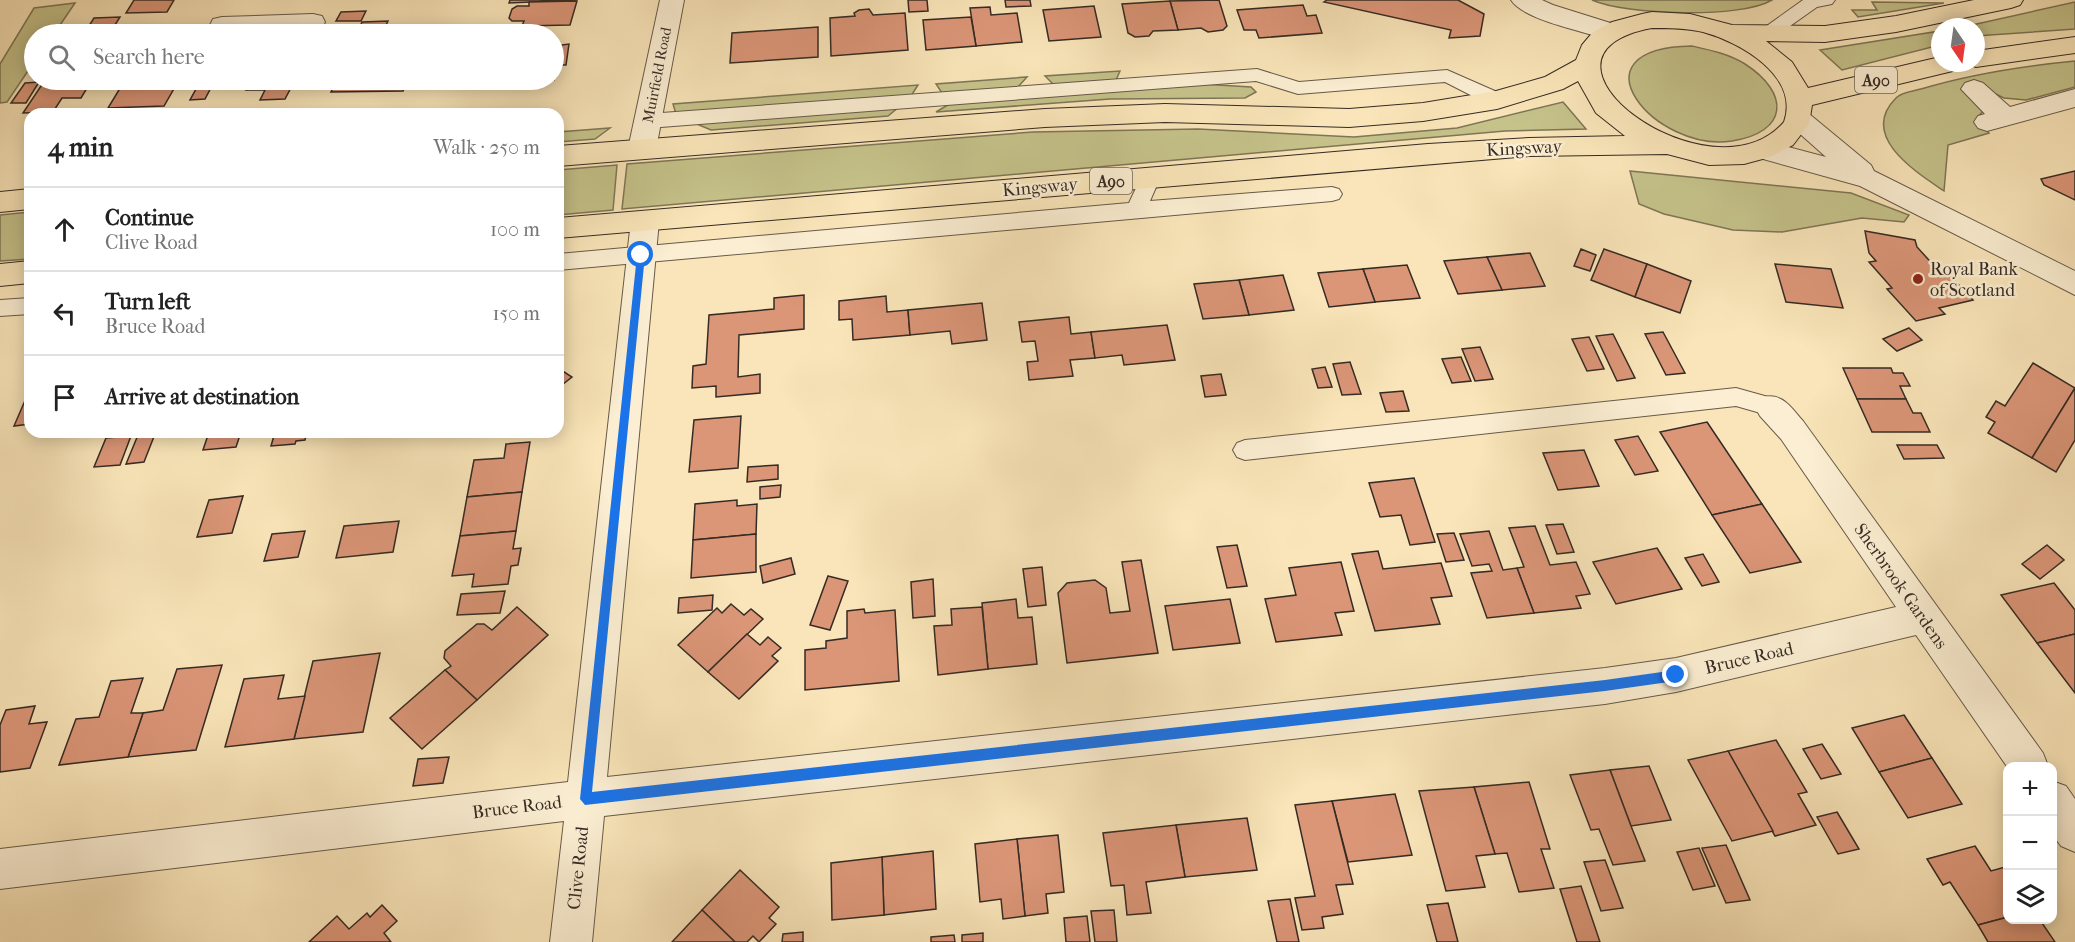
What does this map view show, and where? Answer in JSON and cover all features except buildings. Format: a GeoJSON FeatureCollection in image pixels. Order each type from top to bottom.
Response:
{"type":"FeatureCollection","features":[{"type":"Feature","properties":{"kind":"highway"},"geometry":{"type":"LineString","coordinates":[[1730,33],[1825,34],[1896,24],[2011,0]]}},
{"type":"Feature","properties":{"kind":"highway"},"geometry":{"type":"LineString","coordinates":[[564,156],[1045,118],[1165,113],[1349,118],[1423,112],[1497,100],[1554,83],[1589,58],[1602,37],[1629,24],[1652,20],[1695,23],[1730,33],[1755,46],[1776,62],[1792,80],[1800,109]]}},
{"type":"Feature","properties":{"kind":"highway"},"geometry":{"type":"LineString","coordinates":[[1985,58],[2075,45]]}},
{"type":"Feature","properties":{"kind":"highway"},"geometry":{"type":"LineString","coordinates":[[1589,58],[1591,86],[1607,109],[1632,129],[1665,145]]}},
{"type":"Feature","properties":{"kind":"highway","name":"A90"},"geometry":{"type":"LineString","coordinates":[[1665,145],[1692,153],[1718,156],[1744,155],[1766,150],[1788,136],[1800,109],[1931,69]]}},
{"type":"Feature","properties":{"kind":"highway","name":"Kingsway"},"geometry":{"type":"LineString","coordinates":[[564,228],[1529,147],[1665,145]]}},
{"type":"Feature","properties":{"kind":"highway"},"geometry":{"type":"LineString","coordinates":[[0,202],[24,200]]}},
{"type":"Feature","properties":{"kind":"highway"},"geometry":{"type":"LineString","coordinates":[[0,275],[24,273]]}},
{"type":"Feature","properties":{"kind":"street"},"geometry":{"type":"LineString","coordinates":[[269,23],[281,0]]}},
{"type":"Feature","properties":{"kind":"street","name":"Muirfield Road"},"geometry":{"type":"LineString","coordinates":[[642,149],[672,0]]}},
{"type":"Feature","properties":{"kind":"street"},"geometry":{"type":"LineString","coordinates":[[1533,5],[1611,32]]}},
{"type":"Feature","properties":{"kind":"street"},"geometry":{"type":"LineString","coordinates":[[1533,5],[1589,58]]}},
{"type":"Feature","properties":{"kind":"street"},"geometry":{"type":"LineString","coordinates":[[246,24],[313,22]]}},
{"type":"Feature","properties":{"kind":"street"},"geometry":{"type":"LineString","coordinates":[[1974,89],[1996,119],[2075,98]]}},
{"type":"Feature","properties":{"kind":"street"},"geometry":{"type":"LineString","coordinates":[[1800,109],[1869,178]]}},
{"type":"Feature","properties":{"kind":"street"},"geometry":{"type":"LineString","coordinates":[[1766,150],[1869,178],[2075,284]]}},
{"type":"Feature","properties":{"kind":"street","name":"Clive Road"},"geometry":{"type":"LineString","coordinates":[[571,942],[645,221]]}},
{"type":"Feature","properties":{"kind":"street","name":"Sherbrook Gardens"},"geometry":{"type":"LineString","coordinates":[[1771,407],[1792,430],[2025,762]]}},
{"type":"Feature","properties":{"kind":"street","name":"Bruce Road"},"geometry":{"type":"LineString","coordinates":[[0,869],[585,799],[1605,686],[1676,675],[1923,617]]}},
{"type":"Feature","properties":{"kind":"street"},"geometry":{"type":"LineString","coordinates":[[2057,807],[2075,832]]}},
{"type":"Feature","properties":{"kind":"lane"},"geometry":{"type":"LineString","coordinates":[[1767,34],[1816,1]]}},
{"type":"Feature","properties":{"kind":"lane"},"geometry":{"type":"LineString","coordinates":[[648,121],[1257,75],[1298,88],[1447,76],[1497,100]]}},
{"type":"Feature","properties":{"kind":"lane"},"geometry":{"type":"LineString","coordinates":[[1136,210],[1150,178]]}},
{"type":"Feature","properties":{"kind":"lane"},"geometry":{"type":"LineString","coordinates":[[564,261],[1332,194]]}},
{"type":"Feature","properties":{"kind":"lane"},"geometry":{"type":"LineString","coordinates":[[0,308],[24,306]]}},
{"type":"Feature","properties":{"kind":"lane"},"geometry":{"type":"LineString","coordinates":[[1245,450],[1736,397],[1771,407]]}},
{"type":"Feature","properties":{"kind":"shaded area"},"geometry":{"type":"Polygon","coordinates":[[[1592,0],[1772,0],[1735,10],[1683,13],[1630,9],[1592,0]]]}},
{"type":"Feature","properties":{"kind":"shaded area"},"geometry":{"type":"Polygon","coordinates":[[[1872,2],[1944,3],[1858,17],[1852,10],[1877,10],[1872,2]]]}},
{"type":"Feature","properties":{"kind":"shaded area"},"geometry":{"type":"Polygon","coordinates":[[[2075,2],[2075,29],[1985,35],[1985,22],[2075,2]]]}},
{"type":"Feature","properties":{"kind":"shaded area"},"geometry":{"type":"Polygon","coordinates":[[[75,3],[61,24],[24,24],[34,8],[75,3]]]}},
{"type":"Feature","properties":{"kind":"shaded area"},"geometry":{"type":"Polygon","coordinates":[[[24,24],[24,77],[7,102],[0,103],[0,64],[24,24]]]}},
{"type":"Feature","properties":{"kind":"shaded area"},"geometry":{"type":"Polygon","coordinates":[[[1931,32],[1931,47],[1842,70],[1820,50],[1931,32]]]}},
{"type":"Feature","properties":{"kind":"shaded area"},"geometry":{"type":"Polygon","coordinates":[[[1692,46],[1739,61],[1760,75],[1776,99],[1777,110],[1773,120],[1764,129],[1751,136],[1732,141],[1703,140],[1676,132],[1653,117],[1636,99],[1629,80],[1634,63],[1654,51],[1692,46]]]}},
{"type":"Feature","properties":{"kind":"shaded area"},"geometry":{"type":"Polygon","coordinates":[[[2075,61],[2075,87],[2026,100],[2004,98],[1981,87],[1984,110],[1976,119],[1989,133],[1948,145],[1944,191],[1906,163],[1887,139],[1884,126],[1886,112],[1901,94],[1978,75],[2075,61]]]}},
{"type":"Feature","properties":{"kind":"shaded area"},"geometry":{"type":"Polygon","coordinates":[[[1120,71],[1116,80],[1054,85],[1045,76],[1120,71]]]}},
{"type":"Feature","properties":{"kind":"shaded area"},"geometry":{"type":"Polygon","coordinates":[[[1027,77],[1017,88],[942,93],[936,84],[1027,77]]]}},
{"type":"Feature","properties":{"kind":"shaded area"},"geometry":{"type":"Polygon","coordinates":[[[1201,84],[1251,87],[1256,92],[1245,98],[1110,99],[936,112],[951,103],[1201,84]]]}},
{"type":"Feature","properties":{"kind":"shaded area"},"geometry":{"type":"Polygon","coordinates":[[[918,85],[911,96],[676,114],[673,104],[918,85]]]}},
{"type":"Feature","properties":{"kind":"shaded area"},"geometry":{"type":"Polygon","coordinates":[[[1563,102],[1586,129],[1505,131],[622,209],[627,164],[1033,132],[1198,129],[1354,137],[1457,128],[1563,102]]]}},
{"type":"Feature","properties":{"kind":"shaded area"},"geometry":{"type":"Polygon","coordinates":[[[899,107],[888,116],[711,130],[692,122],[899,107]]]}},
{"type":"Feature","properties":{"kind":"shaded area"},"geometry":{"type":"Polygon","coordinates":[[[610,128],[595,139],[564,142],[564,132],[610,128]]]}},
{"type":"Feature","properties":{"kind":"shaded area"},"geometry":{"type":"Polygon","coordinates":[[[617,165],[613,210],[564,214],[564,169],[617,165]]]}},
{"type":"Feature","properties":{"kind":"shaded area"},"geometry":{"type":"Polygon","coordinates":[[[1630,171],[1851,193],[1909,215],[1904,222],[1862,218],[1782,232],[1733,230],[1664,214],[1639,204],[1630,171]]]}},
{"type":"Feature","properties":{"kind":"shaded area"},"geometry":{"type":"Polygon","coordinates":[[[24,213],[24,259],[0,261],[0,215],[24,213]]]}},
{"type":"Feature","properties":{"kind":"place","name":"Royal Bank of Scotland"},"geometry":{"type":"Point","coordinates":[1918,279]}},
{"type":"Feature","properties":{"kind":"route"},"geometry":{"type":"LineString","coordinates":[[641,255],[585,799],[1605,686],[1676,675]]}}]}
